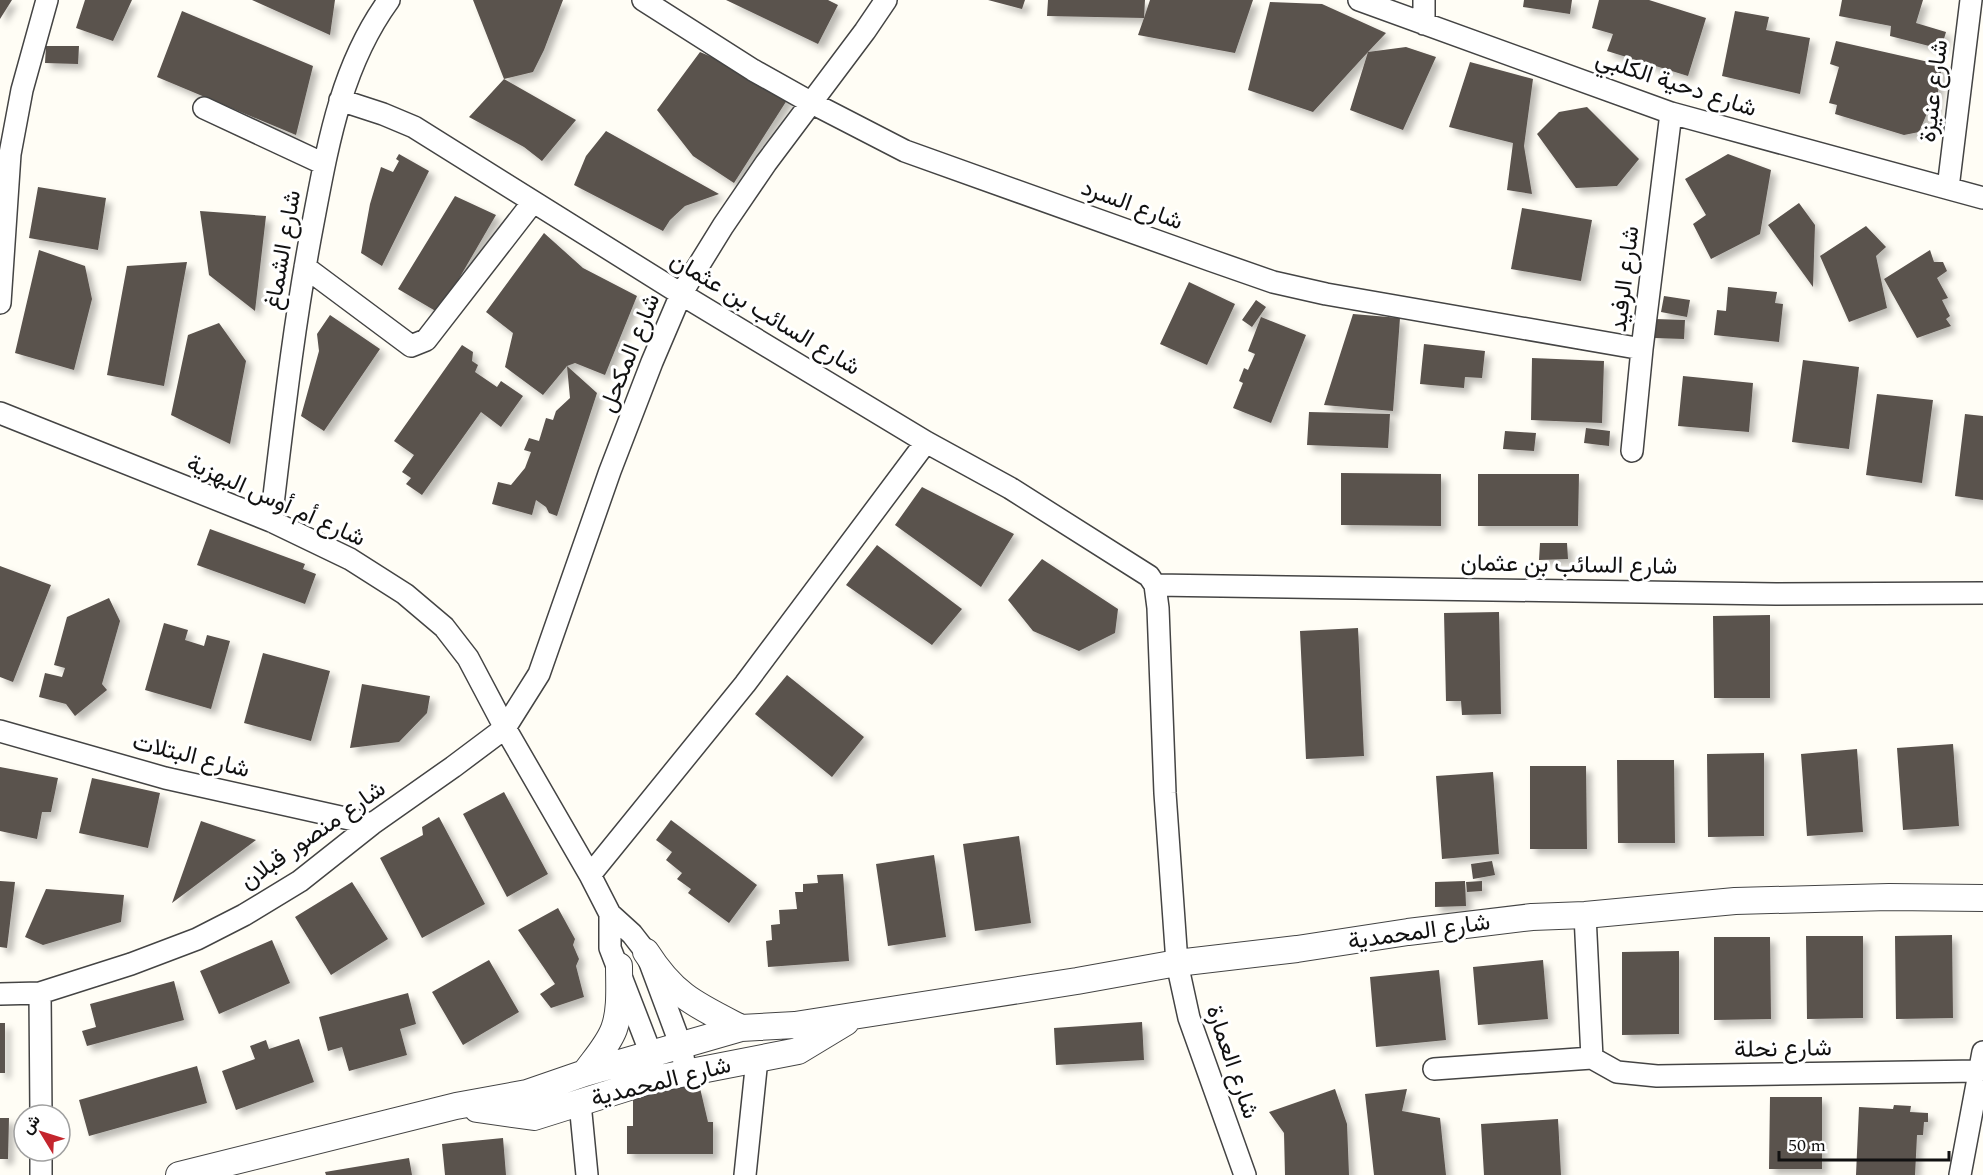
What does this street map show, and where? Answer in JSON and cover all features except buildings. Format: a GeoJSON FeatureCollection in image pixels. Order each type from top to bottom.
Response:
{"type":"FeatureCollection","features":[{"type":"Feature","properties":{"kind":"street"},"geometry":{"type":"LineString","coordinates":[[0,303],[5,150],[47,0]]}},
{"type":"Feature","properties":{"kind":"street","name":"شارع الشماغ"},"geometry":{"type":"LineString","coordinates":[[271,521],[290,361],[324,164],[340,100],[360,45],[389,0]]}},
{"type":"Feature","properties":{"kind":"street","name":"شارع السرد"},"geometry":{"type":"LineString","coordinates":[[643,0],[753,70],[905,151],[1273,282],[1326,294],[1642,349]]}},
{"type":"Feature","properties":{"kind":"street","name":"شارع المكحل"},"geometry":{"type":"LineString","coordinates":[[505,728],[539,674],[610,471],[681,294],[723,226],[810,102],[886,0]]}},
{"type":"Feature","properties":{"kind":"street","name":"شارع دحية الكلبي"},"geometry":{"type":"LineString","coordinates":[[1359,0],[1671,113],[1983,198]]}},
{"type":"Feature","properties":{"kind":"street"},"geometry":{"type":"LineString","coordinates":[[1424,0],[1424,24]]}},
{"type":"Feature","properties":{"kind":"street","name":"شارع عنيزة"},"geometry":{"type":"LineString","coordinates":[[1948,188],[1971,0]]}},
{"type":"Feature","properties":{"kind":"street","name":"شارع السائب بن عثمان"},"geometry":{"type":"LineString","coordinates":[[340,100],[414,127],[681,294],[926,442],[1010,488],[1149,576],[1155,585],[1776,594],[1983,593]]}},
{"type":"Feature","properties":{"kind":"street"},"geometry":{"type":"LineString","coordinates":[[204,108],[324,164]]}},
{"type":"Feature","properties":{"kind":"street","name":"شارع الرفيد"},"geometry":{"type":"LineString","coordinates":[[1632,451],[1671,113]]}},
{"type":"Feature","properties":{"kind":"street"},"geometry":{"type":"LineString","coordinates":[[305,267],[411,346],[426,340],[533,202]]}},
{"type":"Feature","properties":{"kind":"street","name":"شارع أم أوس البهزية"},"geometry":{"type":"LineString","coordinates":[[0,413],[271,521],[350,560],[405,594],[444,627],[468,658],[610,914],[632,934],[646,952],[681,1046],[686,1073]]}},
{"type":"Feature","properties":{"kind":"street"},"geometry":{"type":"LineString","coordinates":[[590,875],[745,684],[926,442]]}},
{"type":"Feature","properties":{"kind":"street"},"geometry":{"type":"LineString","coordinates":[[1155,585],[1158,608],[1165,794],[1177,963]]}},
{"type":"Feature","properties":{"kind":"street","name":"شارع منصور قبلان"},"geometry":{"type":"LineString","coordinates":[[0,994],[40,993],[131,964],[197,939],[244,915],[300,881],[372,824],[505,728]]}},
{"type":"Feature","properties":{"kind":"street","name":"شارع البتلات"},"geometry":{"type":"LineString","coordinates":[[0,731],[165,778],[372,824]]}},
{"type":"Feature","properties":{"kind":"street","name":"شارع المحمدية"},"geometry":{"type":"LineString","coordinates":[[179,1175],[456,1106],[527,1093],[585,1073],[741,1028],[795,1025],[1177,963],[1532,917],[1585,915],[1735,901],[1889,897],[1983,898]]}},
{"type":"Feature","properties":{"kind":"street","name":"شارع أم أوس البهزية"},"geometry":{"type":"LineString","coordinates":[[610,914],[610,948],[619,966],[651,1054],[655,1079]]}},
{"type":"Feature","properties":{"kind":"street"},"geometry":{"type":"LineString","coordinates":[[1434,1069],[1592,1058],[1585,915]]}},
{"type":"Feature","properties":{"kind":"street"},"geometry":{"type":"LineString","coordinates":[[646,952],[660,974],[679,993],[694,1004],[741,1028]]}},
{"type":"Feature","properties":{"kind":"street","name":"شارع العمارة"},"geometry":{"type":"LineString","coordinates":[[1177,963],[1189,1018],[1245,1175]]}},
{"type":"Feature","properties":{"kind":"street"},"geometry":{"type":"LineString","coordinates":[[585,1073],[610,1038],[616,1024],[619,966]]}},
{"type":"Feature","properties":{"kind":"street"},"geometry":{"type":"LineString","coordinates":[[40,993],[41,1103]]}},
{"type":"Feature","properties":{"kind":"street","name":"شارع المحمدية"},"geometry":{"type":"LineString","coordinates":[[456,1106],[534,1117],[655,1079],[798,1051],[858,1014]]}},
{"type":"Feature","properties":{"kind":"street","name":"شارع نحلة"},"geometry":{"type":"LineString","coordinates":[[1592,1058],[1617,1071],[1657,1076],[1981,1062]]}},
{"type":"Feature","properties":{"kind":"street"},"geometry":{"type":"LineString","coordinates":[[745,1175],[757,1059]]}},
{"type":"Feature","properties":{"kind":"street"},"geometry":{"type":"LineString","coordinates":[[1960,1175],[1981,1062]]}},
{"type":"Feature","properties":{"kind":"street"},"geometry":{"type":"LineString","coordinates":[[580,1103],[587,1175]]}}]}
